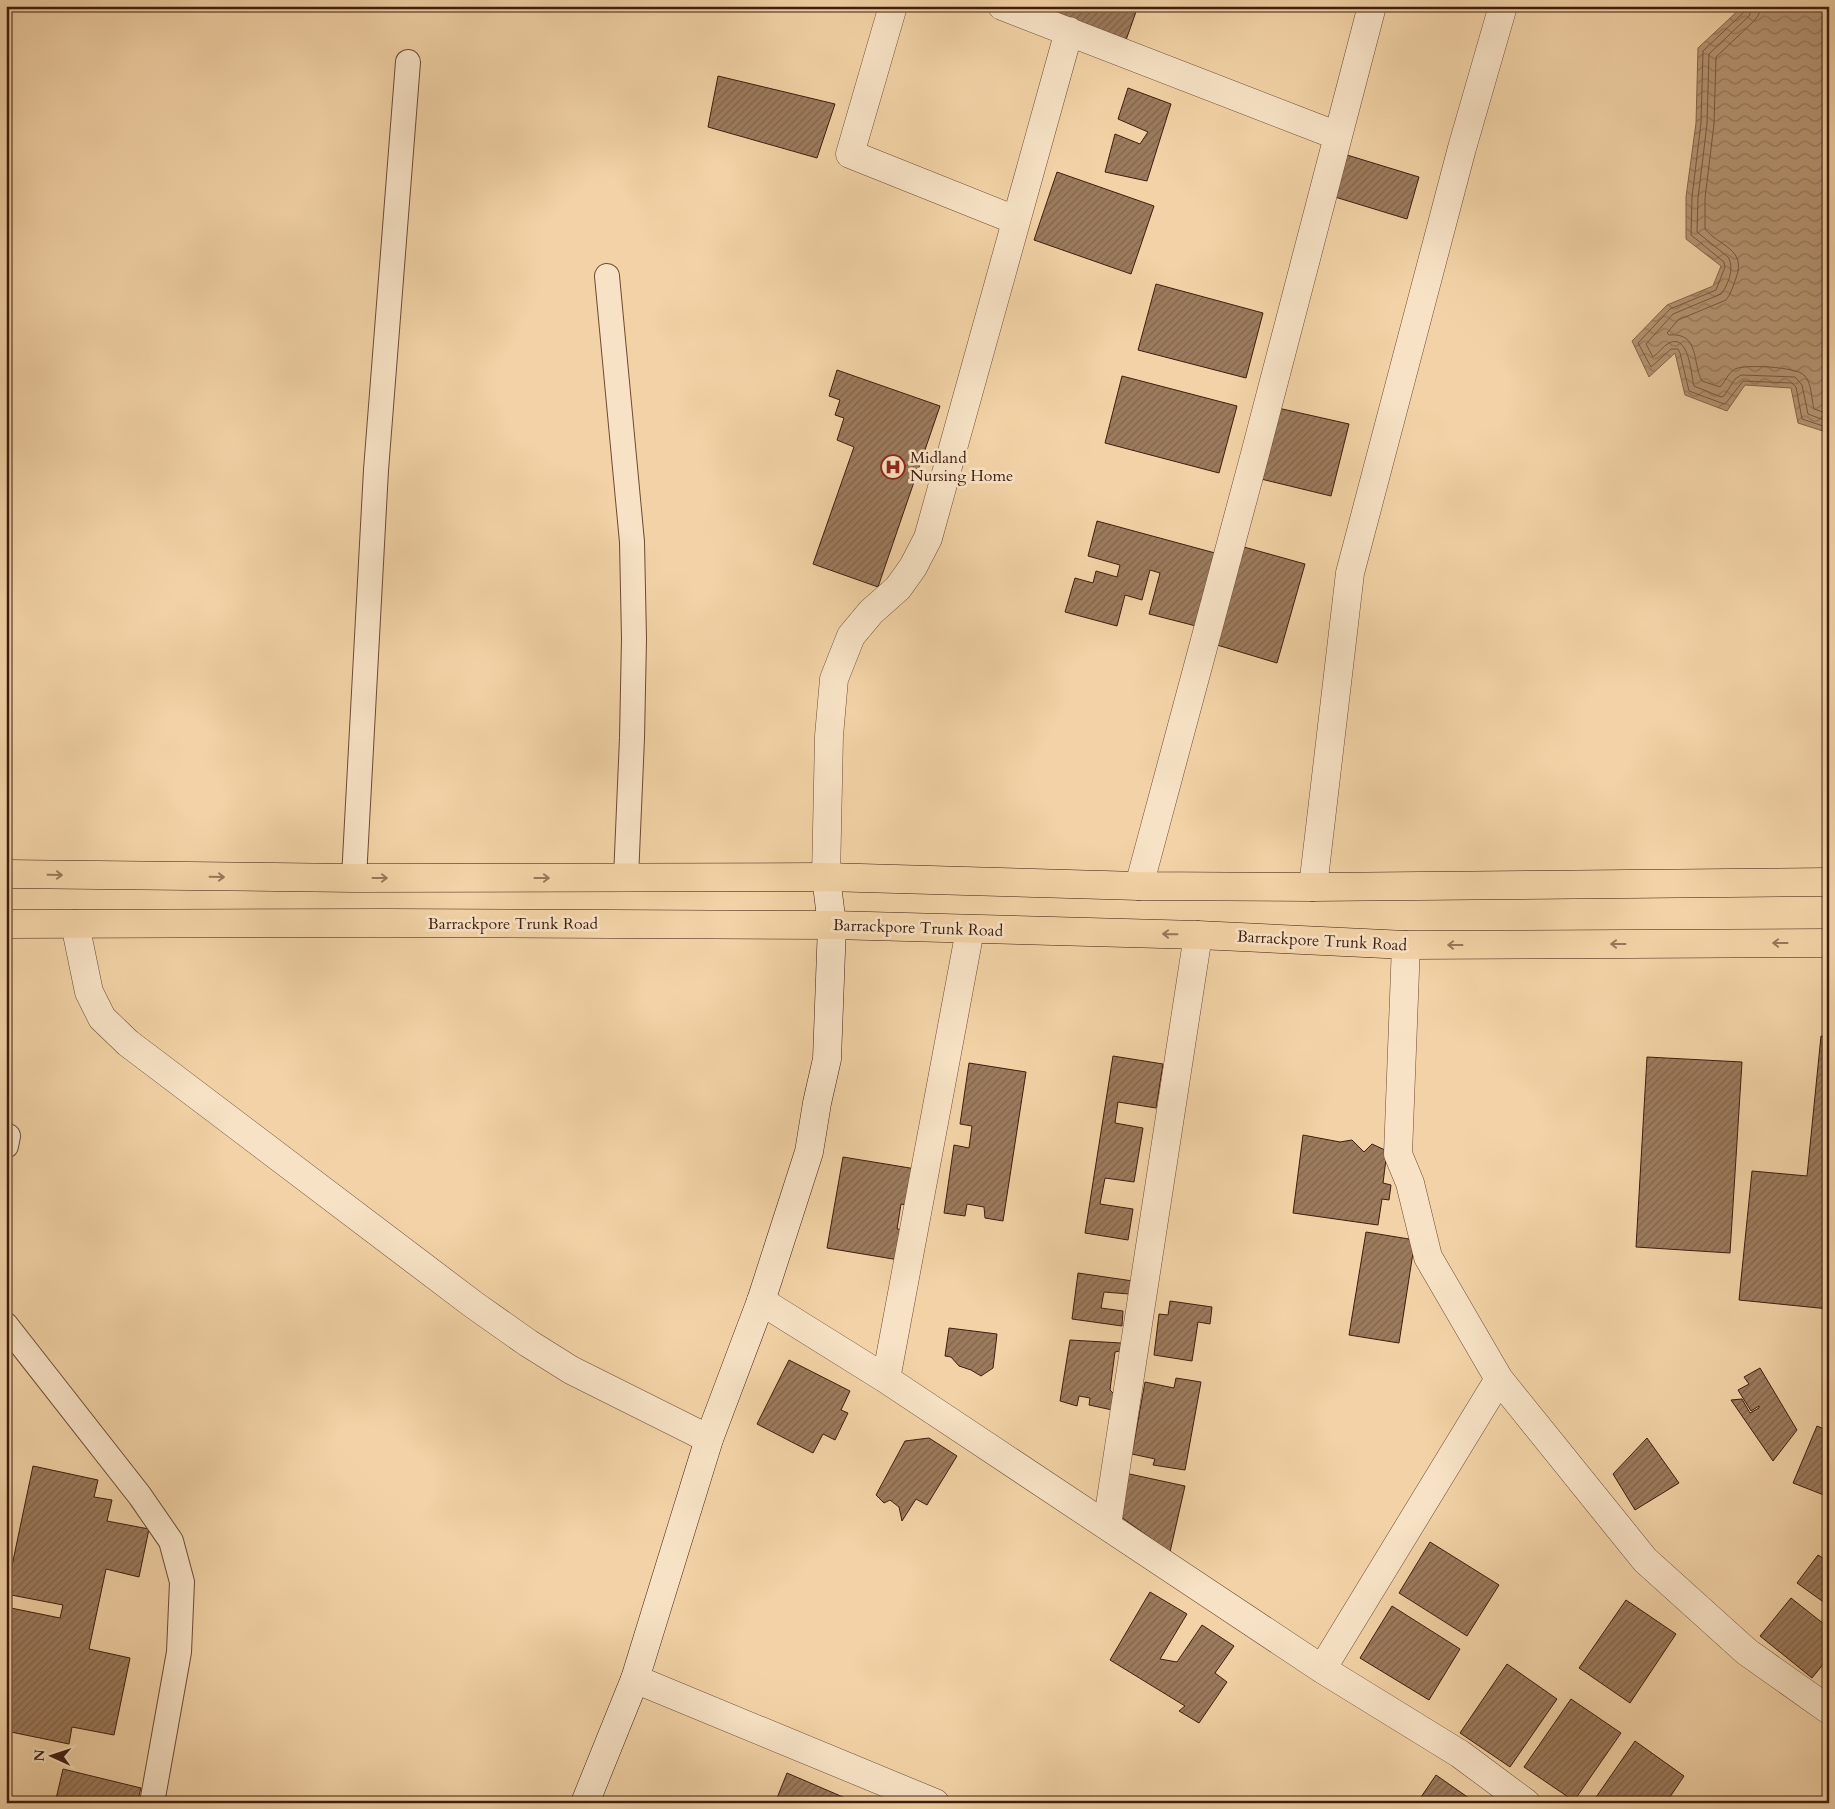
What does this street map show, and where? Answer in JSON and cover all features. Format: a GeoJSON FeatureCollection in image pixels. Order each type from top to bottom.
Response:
{"type":"FeatureCollection","features":[{"type":"Feature","properties":{"kind":"main road"},"geometry":{"type":"LineString","coordinates":[[6,874],[354,878],[826,877],[1139,886],[1313,887],[1829,882]]}},
{"type":"Feature","properties":{"kind":"main road","name":"Barrackpore Trunk Road"},"geometry":{"type":"LineString","coordinates":[[6,924],[832,925],[1198,935],[1406,945],[1829,943]]}},
{"type":"Feature","properties":{"kind":"street"},"geometry":{"type":"LineString","coordinates":[[893,6],[850,154],[1016,220]]}},
{"type":"Feature","properties":{"kind":"street"},"geometry":{"type":"LineString","coordinates":[[1002,6],[1338,136]]}},
{"type":"Feature","properties":{"kind":"street"},"geometry":{"type":"LineString","coordinates":[[1139,886],[1253,464],[1372,6]]}},
{"type":"Feature","properties":{"kind":"street"},"geometry":{"type":"LineString","coordinates":[[1313,887],[1350,573],[1460,158],[1503,6]]}},
{"type":"Feature","properties":{"kind":"street"},"geometry":{"type":"LineString","coordinates":[[585,1803],[635,1679],[710,1438],[761,1300],[809,1152],[827,1059],[832,925],[826,877],[829,736],[834,679],[851,636],[871,612],[898,588],[913,567],[928,538],[1069,31]]}},
{"type":"Feature","properties":{"kind":"street"},"geometry":{"type":"LineString","coordinates":[[75,924],[89,992],[102,1018],[128,1043],[474,1305],[528,1343],[571,1370],[710,1438]]}},
{"type":"Feature","properties":{"kind":"street"},"geometry":{"type":"LineString","coordinates":[[886,1379],[970,930]]}},
{"type":"Feature","properties":{"kind":"street"},"geometry":{"type":"LineString","coordinates":[[1107,1525],[1198,935]]}},
{"type":"Feature","properties":{"kind":"street"},"geometry":{"type":"LineString","coordinates":[[1406,945],[1398,1154],[1410,1183],[1428,1257],[1500,1379],[1645,1560],[1747,1652],[1829,1710]]}},
{"type":"Feature","properties":{"kind":"street"},"geometry":{"type":"LineString","coordinates":[[761,1300],[886,1379],[1322,1669],[1460,1754],[1526,1803]]}},
{"type":"Feature","properties":{"kind":"street"},"geometry":{"type":"LineString","coordinates":[[1322,1669],[1500,1379]]}},
{"type":"Feature","properties":{"kind":"street"},"geometry":{"type":"LineString","coordinates":[[635,1679],[935,1803]]}},
{"type":"Feature","properties":{"kind":"lane"},"geometry":{"type":"LineString","coordinates":[[354,878],[376,470],[408,62]]}},
{"type":"Feature","properties":{"kind":"lane"},"geometry":{"type":"LineString","coordinates":[[607,276],[632,542],[634,640],[626,878]]}},
{"type":"Feature","properties":{"kind":"lane"},"geometry":{"type":"LineString","coordinates":[[6,1136],[6,1146]]}},
{"type":"Feature","properties":{"kind":"lane"},"geometry":{"type":"LineString","coordinates":[[6,1324],[140,1496],[171,1541],[182,1582],[179,1652],[152,1803]]}},
{"type":"Feature","properties":{"kind":"water"},"geometry":{"type":"Polygon","coordinates":[[[1743,6],[1829,6],[1829,433],[1798,423],[1791,388],[1745,385],[1727,411],[1685,395],[1675,353],[1649,377],[1632,341],[1667,305],[1713,286],[1721,266],[1686,239],[1686,197],[1696,123],[1698,48],[1743,6]]]}},
{"type":"Feature","properties":{"kind":"building"},"geometry":{"type":"Polygon","coordinates":[[[1041,6],[1138,6],[1125,43],[1039,12],[1041,6]]]}},
{"type":"Feature","properties":{"kind":"building"},"geometry":{"type":"Polygon","coordinates":[[[718,76],[835,104],[817,158],[708,127],[718,76]]]}},
{"type":"Feature","properties":{"kind":"building"},"geometry":{"type":"Polygon","coordinates":[[[1128,88],[1171,104],[1147,181],[1105,172],[1115,134],[1140,144],[1148,132],[1118,119],[1128,88]]]}},
{"type":"Feature","properties":{"kind":"building"},"geometry":{"type":"Polygon","coordinates":[[[1347,155],[1419,177],[1407,219],[1335,197],[1347,155]]]}},
{"type":"Feature","properties":{"kind":"building"},"geometry":{"type":"Polygon","coordinates":[[[1057,172],[1154,206],[1131,274],[1034,240],[1057,172]]]}},
{"type":"Feature","properties":{"kind":"building"},"geometry":{"type":"Polygon","coordinates":[[[1156,284],[1263,313],[1246,378],[1138,350],[1156,284]]]}},
{"type":"Feature","properties":{"kind":"building"},"geometry":{"type":"Polygon","coordinates":[[[837,370],[940,406],[878,587],[813,564],[854,447],[837,440],[844,418],[835,415],[840,400],[829,396],[837,370]]]}},
{"type":"Feature","properties":{"kind":"building"},"geometry":{"type":"Polygon","coordinates":[[[1122,376],[1237,406],[1219,473],[1105,443],[1122,376]]]}},
{"type":"Feature","properties":{"kind":"building"},"geometry":{"type":"Polygon","coordinates":[[[1278,408],[1349,424],[1331,496],[1261,479],[1278,408]]]}},
{"type":"Feature","properties":{"kind":"building"},"geometry":{"type":"Polygon","coordinates":[[[1097,521],[1215,553],[1196,626],[1149,614],[1160,573],[1150,570],[1142,600],[1125,595],[1117,626],[1065,612],[1075,578],[1093,583],[1096,571],[1117,577],[1120,565],[1088,556],[1097,521]]]}},
{"type":"Feature","properties":{"kind":"building"},"geometry":{"type":"Polygon","coordinates":[[[1244,547],[1305,564],[1277,663],[1217,645],[1244,547]]]}},
{"type":"Feature","properties":{"kind":"building"},"geometry":{"type":"Polygon","coordinates":[[[1821,1036],[1829,1037],[1829,1309],[1739,1300],[1752,1171],[1807,1176],[1821,1036]]]}},
{"type":"Feature","properties":{"kind":"building"},"geometry":{"type":"Polygon","coordinates":[[[1113,1056],[1163,1064],[1156,1108],[1118,1102],[1115,1123],[1143,1128],[1134,1182],[1105,1178],[1100,1204],[1133,1209],[1128,1240],[1085,1233],[1113,1056]]]}},
{"type":"Feature","properties":{"kind":"building"},"geometry":{"type":"Polygon","coordinates":[[[1647,1057],[1742,1062],[1730,1253],[1636,1247],[1647,1057]]]}},
{"type":"Feature","properties":{"kind":"building"},"geometry":{"type":"Polygon","coordinates":[[[969,1063],[1026,1072],[1003,1221],[985,1218],[984,1207],[967,1204],[965,1216],[944,1213],[954,1145],[969,1148],[972,1126],[960,1124],[969,1063]]]}},
{"type":"Feature","properties":{"kind":"building"},"geometry":{"type":"Polygon","coordinates":[[[1303,1135],[1340,1142],[1352,1140],[1364,1152],[1372,1144],[1387,1151],[1383,1183],[1391,1185],[1389,1200],[1382,1199],[1378,1225],[1293,1213],[1303,1135]]]}},
{"type":"Feature","properties":{"kind":"building"},"geometry":{"type":"Polygon","coordinates":[[[843,1157],[916,1169],[911,1206],[901,1204],[897,1229],[905,1230],[899,1260],[827,1248],[843,1157]]]}},
{"type":"Feature","properties":{"kind":"building"},"geometry":{"type":"Polygon","coordinates":[[[1366,1232],[1415,1240],[1399,1343],[1349,1335],[1366,1232]]]}},
{"type":"Feature","properties":{"kind":"building"},"geometry":{"type":"Polygon","coordinates":[[[1078,1273],[1133,1281],[1129,1294],[1104,1292],[1101,1308],[1123,1311],[1122,1326],[1072,1319],[1078,1273]]]}},
{"type":"Feature","properties":{"kind":"building"},"geometry":{"type":"Polygon","coordinates":[[[1170,1301],[1212,1307],[1210,1324],[1198,1322],[1192,1361],[1154,1355],[1159,1314],[1168,1315],[1170,1301]]]}},
{"type":"Feature","properties":{"kind":"building"},"geometry":{"type":"Polygon","coordinates":[[[949,1328],[997,1334],[993,1368],[981,1376],[959,1366],[951,1357],[945,1356],[949,1328]]]}},
{"type":"Feature","properties":{"kind":"building"},"geometry":{"type":"Polygon","coordinates":[[[1070,1340],[1121,1343],[1120,1351],[1115,1352],[1110,1390],[1119,1399],[1117,1411],[1089,1405],[1090,1398],[1079,1396],[1077,1406],[1060,1401],[1070,1340]]]}},
{"type":"Feature","properties":{"kind":"building"},"geometry":{"type":"Polygon","coordinates":[[[789,1360],[850,1391],[841,1410],[848,1413],[835,1440],[823,1434],[813,1453],[757,1424],[789,1360]]]}},
{"type":"Feature","properties":{"kind":"building"},"geometry":{"type":"Polygon","coordinates":[[[1760,1368],[1797,1430],[1773,1461],[1731,1400],[1742,1399],[1750,1413],[1759,1408],[1759,1406],[1751,1411],[1738,1390],[1749,1384],[1744,1377],[1760,1368]]]}},
{"type":"Feature","properties":{"kind":"building"},"geometry":{"type":"Polygon","coordinates":[[[1176,1378],[1201,1382],[1185,1470],[1153,1465],[1155,1459],[1132,1454],[1145,1382],[1174,1388],[1176,1378]]]}},
{"type":"Feature","properties":{"kind":"building"},"geometry":{"type":"Polygon","coordinates":[[[1817,1426],[1829,1431],[1829,1497],[1793,1483],[1817,1426]]]}},
{"type":"Feature","properties":{"kind":"building"},"geometry":{"type":"Polygon","coordinates":[[[929,1438],[957,1456],[927,1505],[916,1499],[902,1521],[899,1507],[890,1500],[884,1503],[876,1495],[905,1441],[929,1438]]]}},
{"type":"Feature","properties":{"kind":"building"},"geometry":{"type":"Polygon","coordinates":[[[1647,1438],[1679,1483],[1635,1510],[1613,1474],[1647,1438]]]}},
{"type":"Feature","properties":{"kind":"building"},"geometry":{"type":"Polygon","coordinates":[[[33,1466],[98,1480],[94,1497],[112,1500],[107,1521],[149,1529],[139,1577],[106,1569],[89,1649],[130,1658],[114,1735],[72,1727],[69,1744],[6,1731],[6,1607],[60,1618],[63,1605],[6,1594],[33,1466]]]}},
{"type":"Feature","properties":{"kind":"building"},"geometry":{"type":"Polygon","coordinates":[[[1125,1473],[1185,1486],[1170,1552],[1117,1514],[1125,1473]]]}},
{"type":"Feature","properties":{"kind":"building"},"geometry":{"type":"Polygon","coordinates":[[[1430,1542],[1499,1585],[1467,1636],[1399,1593],[1430,1542]]]}},
{"type":"Feature","properties":{"kind":"building"},"geometry":{"type":"Polygon","coordinates":[[[1818,1555],[1829,1562],[1829,1606],[1797,1583],[1818,1555]]]}},
{"type":"Feature","properties":{"kind":"building"},"geometry":{"type":"Polygon","coordinates":[[[1150,1592],[1187,1614],[1160,1659],[1177,1662],[1202,1625],[1234,1646],[1215,1673],[1227,1682],[1199,1723],[1179,1711],[1185,1706],[1110,1660],[1150,1592]]]}},
{"type":"Feature","properties":{"kind":"building"},"geometry":{"type":"Polygon","coordinates":[[[1791,1598],[1829,1628],[1829,1657],[1812,1678],[1760,1636],[1791,1598]]]}},
{"type":"Feature","properties":{"kind":"building"},"geometry":{"type":"Polygon","coordinates":[[[1626,1600],[1676,1634],[1630,1703],[1579,1668],[1626,1600]]]}},
{"type":"Feature","properties":{"kind":"building"},"geometry":{"type":"Polygon","coordinates":[[[1392,1606],[1460,1649],[1429,1700],[1360,1658],[1392,1606]]]}},
{"type":"Feature","properties":{"kind":"building"},"geometry":{"type":"Polygon","coordinates":[[[1507,1664],[1557,1699],[1510,1767],[1460,1733],[1507,1664]]]}},
{"type":"Feature","properties":{"kind":"building"},"geometry":{"type":"Polygon","coordinates":[[[1571,1699],[1621,1733],[1574,1801],[1524,1767],[1571,1699]]]}},
{"type":"Feature","properties":{"kind":"building"},"geometry":{"type":"Polygon","coordinates":[[[1635,1741],[1684,1776],[1666,1803],[1592,1803],[1635,1741]]]}},
{"type":"Feature","properties":{"kind":"building"},"geometry":{"type":"Polygon","coordinates":[[[63,1769],[141,1788],[137,1803],[55,1803],[63,1769]]]}},
{"type":"Feature","properties":{"kind":"building"},"geometry":{"type":"Polygon","coordinates":[[[787,1773],[857,1803],[775,1803],[787,1773]]]}},
{"type":"Feature","properties":{"kind":"building"},"geometry":{"type":"Polygon","coordinates":[[[1436,1775],[1476,1803],[1417,1803],[1436,1775]]]}},
{"type":"Feature","properties":{"kind":"building"},"geometry":{"type":"Polygon","coordinates":[[[1829,1787],[1829,1803],[1818,1803],[1829,1787]]]}},
{"type":"Feature","properties":{"kind":"place","name":"Midland Nursing Home"},"geometry":{"type":"Point","coordinates":[893,467]}}]}
